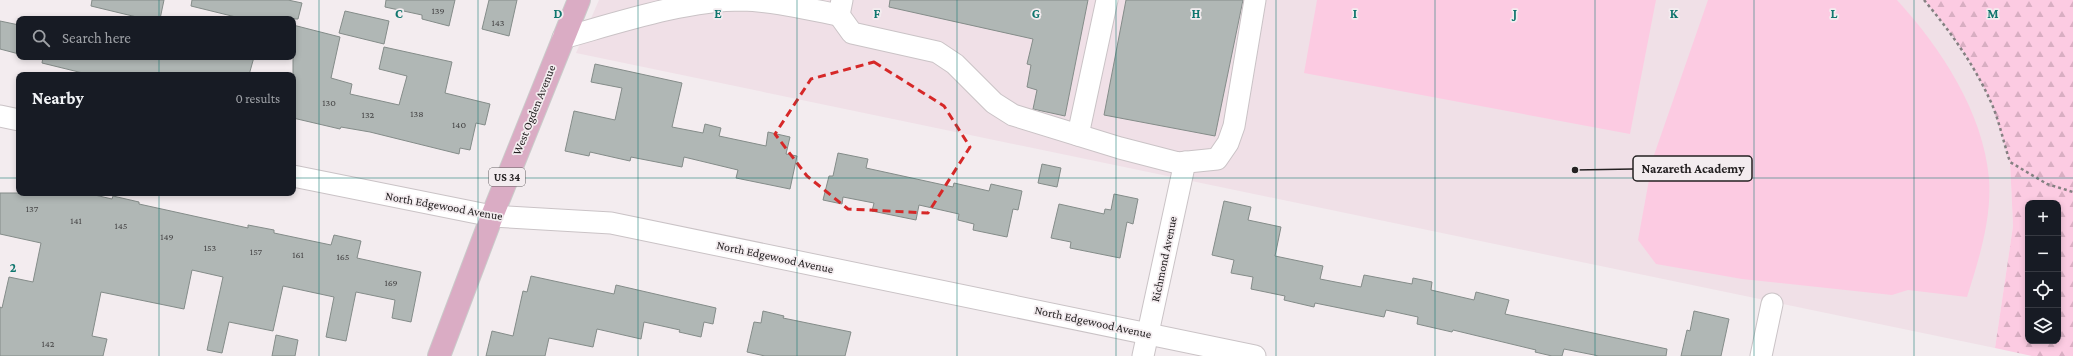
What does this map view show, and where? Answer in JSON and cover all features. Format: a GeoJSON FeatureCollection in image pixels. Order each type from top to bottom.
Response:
{"type":"FeatureCollection","features":[{"type":"Feature","properties":{"kind":"main road","name":"West Ogden Avenue"},"geometry":{"type":"LineString","coordinates":[[438,356],[492,216],[579,0]]}},
{"type":"Feature","properties":{"kind":"street"},"geometry":{"type":"LineString","coordinates":[[563,38],[682,8],[741,0],[840,8],[852,33],[937,52],[955,64],[994,103],[1013,115],[1178,163],[1218,159],[1228,143],[1236,112],[1255,0]]}},
{"type":"Feature","properties":{"kind":"street"},"geometry":{"type":"LineString","coordinates":[[1078,135],[1106,0]]}},
{"type":"Feature","properties":{"kind":"street"},"geometry":{"type":"LineString","coordinates":[[0,116],[16,119]]}},
{"type":"Feature","properties":{"kind":"street","name":"Richmond Avenue"},"geometry":{"type":"LineString","coordinates":[[1143,356],[1185,162]]}},
{"type":"Feature","properties":{"kind":"street","name":"North Edgewood Avenue"},"geometry":{"type":"LineString","coordinates":[[296,177],[492,216],[611,223],[1255,356]]}},
{"type":"Feature","properties":{"kind":"street"},"geometry":{"type":"LineString","coordinates":[[1761,356],[1772,304]]}},
{"type":"Feature","properties":{"kind":"path"},"geometry":{"type":"LineString","coordinates":[[1924,0],[1946,26],[1969,60],[1990,101],[2010,162],[2047,184],[2073,192]]}},
{"type":"Feature","properties":{"kind":"highlighted area"},"geometry":{"type":"Polygon","coordinates":[[[874,62],[944,106],[970,147],[928,213],[848,209],[807,176],[775,134],[811,79],[874,62]]]}},
{"type":"Feature","properties":{"kind":"shaded area"},"geometry":{"type":"Polygon","coordinates":[[[599,0],[1924,0],[1946,26],[1969,60],[1991,101],[2010,162],[2013,226],[1995,348],[576,53],[599,0]]]}},
{"type":"Feature","properties":{"kind":"green space"},"geometry":{"type":"Polygon","coordinates":[[[1317,0],[1656,0],[1630,134],[1304,73],[1317,0]]]}},
{"type":"Feature","properties":{"kind":"green space"},"geometry":{"type":"Polygon","coordinates":[[[1708,0],[1897,0],[1929,39],[1957,82],[1969,105],[1985,153],[1989,178],[1989,208],[1984,238],[1967,297],[1908,290],[1892,295],[1742,279],[1656,264],[1638,240],[1653,158],[1708,0]]]}},
{"type":"Feature","properties":{"kind":"green space"},"geometry":{"type":"Polygon","coordinates":[[[1924,0],[2073,0],[2073,356],[2032,356],[1995,348],[2013,226],[2010,162],[1991,101],[1969,60],[1946,26],[1924,0]]]}},
{"type":"Feature","properties":{"kind":"building"},"geometry":{"type":"Polygon","coordinates":[[[92,0],[164,0],[161,16],[133,16],[91,6],[92,0]]]}},
{"type":"Feature","properties":{"kind":"building"},"geometry":{"type":"Polygon","coordinates":[[[192,0],[288,0],[302,3],[298,19],[296,19],[296,16],[232,16],[191,6],[192,0]]]}},
{"type":"Feature","properties":{"kind":"building"},"geometry":{"type":"Polygon","coordinates":[[[386,0],[455,0],[449,26],[422,19],[422,15],[385,7],[386,0]]]}},
{"type":"Feature","properties":{"kind":"building"},"geometry":{"type":"Polygon","coordinates":[[[489,0],[517,0],[509,36],[482,29],[489,0]]]}},
{"type":"Feature","properties":{"kind":"building"},"geometry":{"type":"Polygon","coordinates":[[[890,0],[1088,0],[1065,116],[1033,109],[1037,90],[1027,87],[1031,65],[1027,64],[1033,39],[889,7],[890,0]]]}},
{"type":"Feature","properties":{"kind":"building"},"geometry":{"type":"Polygon","coordinates":[[[1126,0],[1243,0],[1215,136],[1104,115],[1126,0]]]}},
{"type":"Feature","properties":{"kind":"building"},"geometry":{"type":"Polygon","coordinates":[[[345,11],[389,21],[384,44],[339,33],[345,11]]]}},
{"type":"Feature","properties":{"kind":"building"},"geometry":{"type":"Polygon","coordinates":[[[0,21],[16,24],[16,53],[0,49],[0,21]]]}},
{"type":"Feature","properties":{"kind":"building"},"geometry":{"type":"Polygon","coordinates":[[[296,26],[340,37],[331,78],[352,84],[350,94],[399,105],[407,76],[379,69],[384,47],[452,62],[445,93],[490,104],[485,125],[476,123],[470,150],[460,148],[459,154],[370,132],[341,127],[340,129],[296,119],[296,72],[293,72],[293,60],[296,60],[296,26]]]}},
{"type":"Feature","properties":{"kind":"building"},"geometry":{"type":"Polygon","coordinates":[[[42,60],[253,60],[250,72],[79,72],[42,63],[42,60]]]}},
{"type":"Feature","properties":{"kind":"building"},"geometry":{"type":"Polygon","coordinates":[[[595,64],[682,83],[672,127],[703,133],[705,124],[721,128],[719,136],[766,146],[768,132],[790,137],[786,154],[797,156],[790,189],[736,178],[738,170],[684,157],[682,167],[631,157],[630,161],[590,152],[589,156],[565,151],[574,111],[615,120],[622,88],[591,82],[595,64]]]}},
{"type":"Feature","properties":{"kind":"building"},"geometry":{"type":"Polygon","coordinates":[[[838,153],[868,159],[866,168],[953,187],[954,183],[989,191],[991,184],[1022,191],[1018,210],[1013,209],[1007,237],[973,230],[974,224],[958,220],[959,214],[919,205],[916,220],[872,211],[874,203],[843,197],[842,204],[823,200],[829,176],[833,176],[838,153]]]}},
{"type":"Feature","properties":{"kind":"building"},"geometry":{"type":"Polygon","coordinates":[[[1042,164],[1061,168],[1057,187],[1038,183],[1042,164]]]}},
{"type":"Feature","properties":{"kind":"building"},"geometry":{"type":"Polygon","coordinates":[[[0,193],[16,193],[16,196],[99,196],[112,199],[113,196],[139,202],[139,204],[248,228],[248,225],[274,230],[274,233],[331,245],[334,235],[361,241],[357,258],[421,272],[411,322],[392,318],[395,300],[356,292],[346,341],[326,337],[334,297],[283,286],[273,331],[229,322],[222,353],[207,350],[223,277],[192,270],[184,309],[101,292],[92,336],[107,339],[103,356],[0,356],[0,307],[2,308],[9,277],[33,282],[41,243],[0,234],[0,193]]]}},
{"type":"Feature","properties":{"kind":"building"},"geometry":{"type":"Polygon","coordinates":[[[1114,194],[1138,199],[1133,224],[1127,222],[1120,258],[1070,248],[1071,242],[1051,238],[1059,204],[1104,214],[1105,209],[1111,210],[1114,194]]]}},
{"type":"Feature","properties":{"kind":"building"},"geometry":{"type":"Polygon","coordinates":[[[1224,201],[1251,207],[1248,220],[1281,227],[1275,256],[1323,266],[1320,279],[1361,287],[1364,275],[1412,284],[1413,278],[1432,282],[1431,290],[1474,300],[1476,292],[1509,300],[1505,314],[1667,349],[1666,356],[1599,356],[1564,349],[1562,356],[1552,356],[1535,352],[1536,350],[1453,330],[1452,332],[1417,324],[1418,317],[1386,310],[1384,317],[1315,303],[1314,307],[1284,300],[1285,296],[1251,289],[1253,277],[1231,273],[1234,260],[1212,255],[1224,201]]]}},
{"type":"Feature","properties":{"kind":"building"},"geometry":{"type":"Polygon","coordinates":[[[531,276],[614,294],[616,285],[716,308],[713,324],[704,322],[701,337],[679,332],[680,330],[644,322],[641,339],[597,329],[593,347],[549,338],[545,356],[486,356],[492,331],[513,336],[523,291],[527,292],[531,276]]]}},
{"type":"Feature","properties":{"kind":"building"},"geometry":{"type":"Polygon","coordinates":[[[763,311],[784,316],[783,318],[851,332],[845,356],[765,356],[747,352],[754,322],[761,323],[763,311]]]}},
{"type":"Feature","properties":{"kind":"building"},"geometry":{"type":"Polygon","coordinates":[[[1694,311],[1729,319],[1721,356],[1681,356],[1687,330],[1690,331],[1694,311]]]}},
{"type":"Feature","properties":{"kind":"building"},"geometry":{"type":"Polygon","coordinates":[[[276,335],[298,340],[295,356],[272,356],[276,335]]]}},
{"type":"Feature","properties":{"kind":"place","name":"Nazareth Academy"},"geometry":{"type":"Point","coordinates":[1575,170]}}]}
